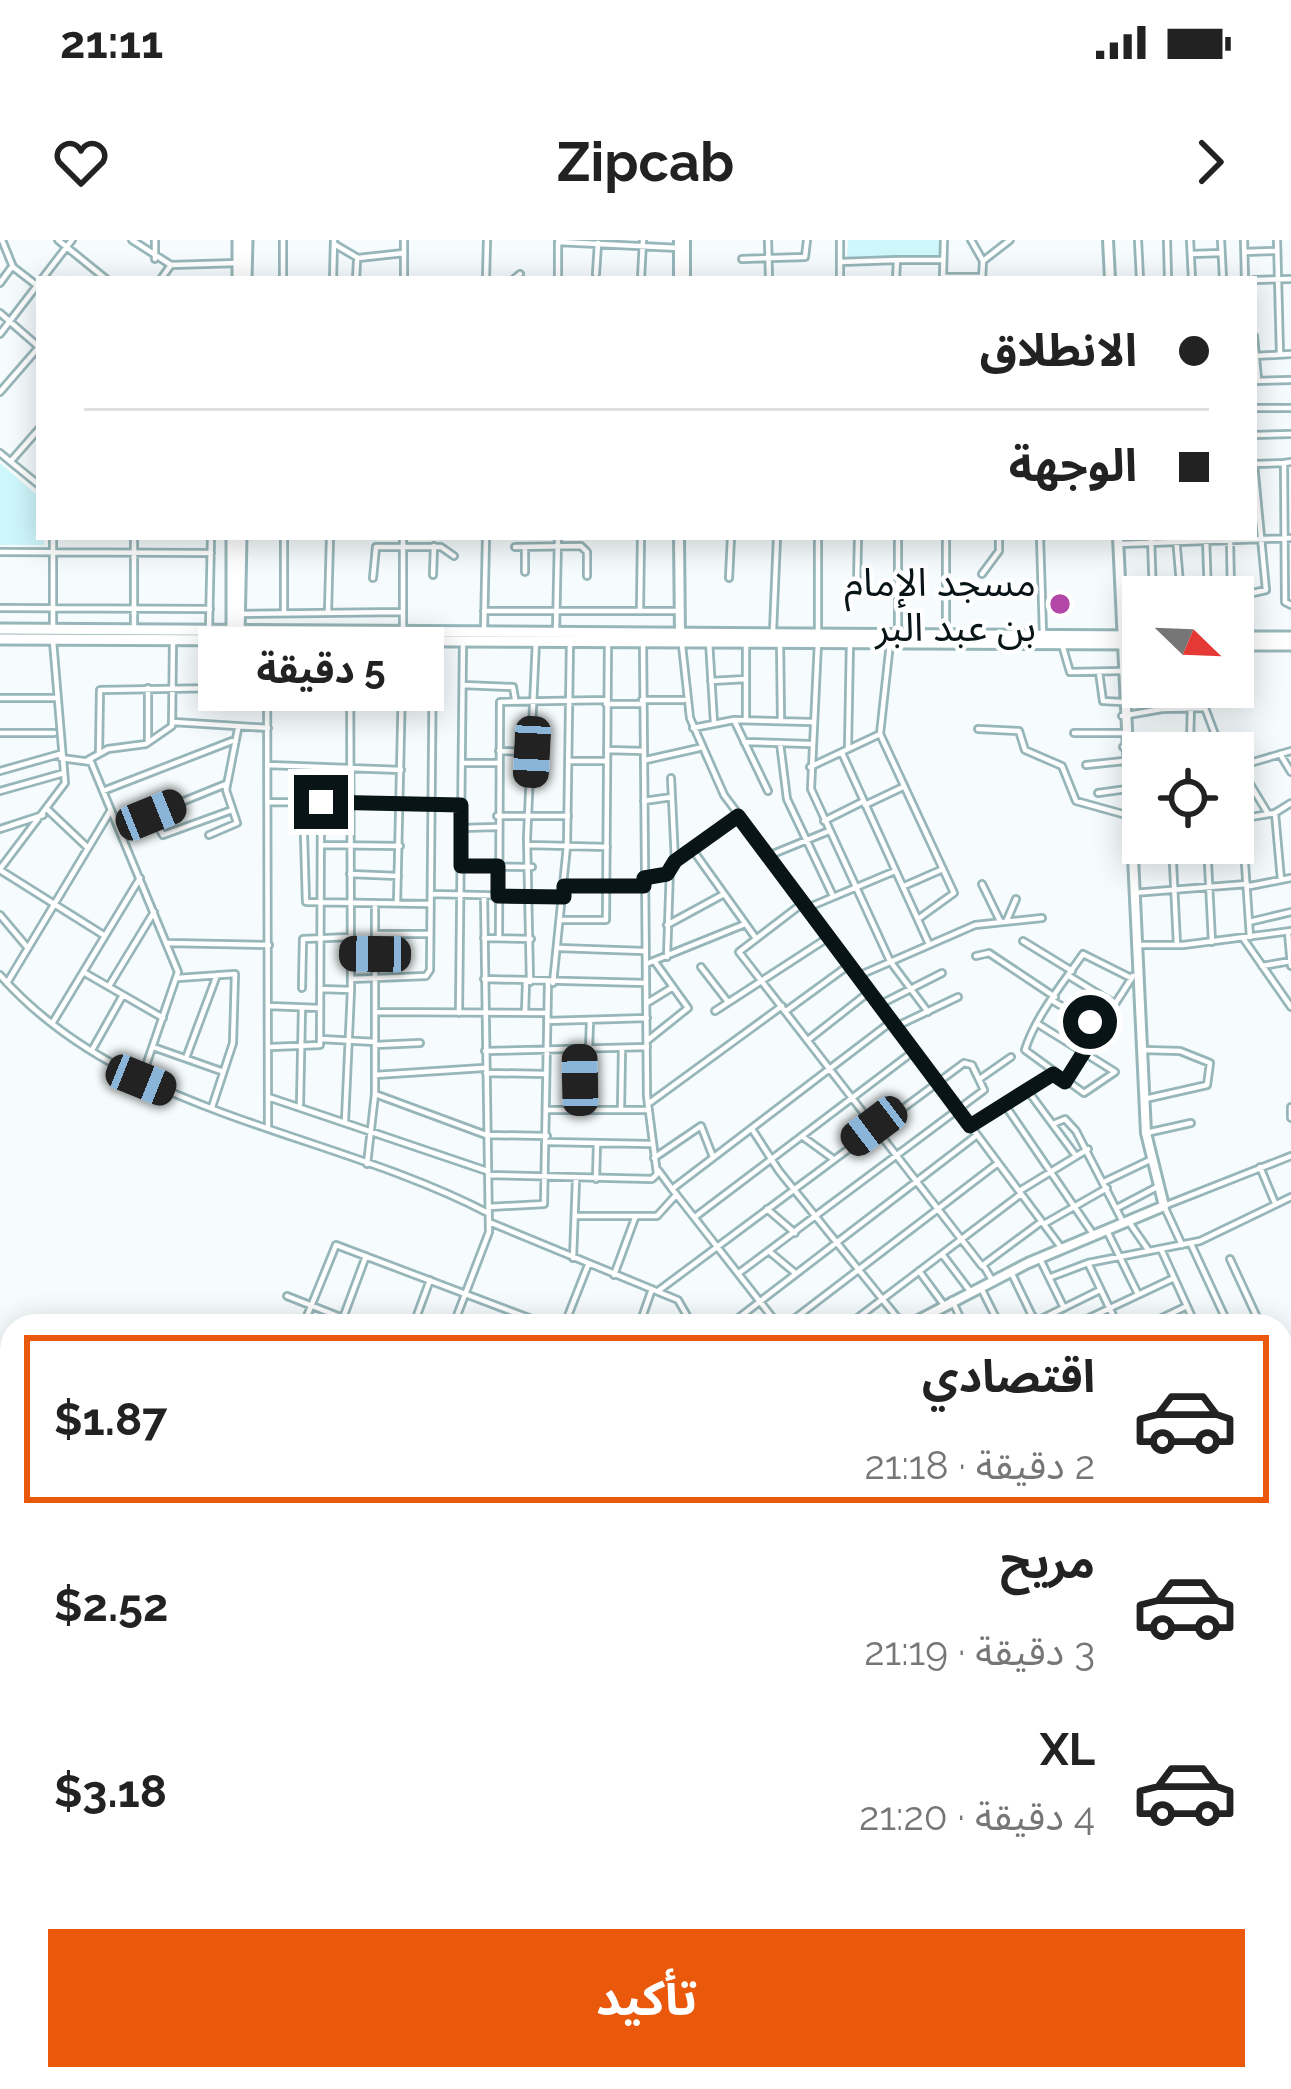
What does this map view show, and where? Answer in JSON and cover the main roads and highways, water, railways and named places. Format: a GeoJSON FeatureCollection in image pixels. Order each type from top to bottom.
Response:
{"type":"FeatureCollection","features":[{"type":"Feature","properties":{"kind":"main road"},"geometry":{"type":"LineString","coordinates":[[241,276],[238,263],[243,240]]}},
{"type":"Feature","properties":{"kind":"main road"},"geometry":{"type":"LineString","coordinates":[[242,276],[243,240]]}},
{"type":"Feature","properties":{"kind":"main road"},"geometry":{"type":"LineString","coordinates":[[230,628],[237,540]]}},
{"type":"Feature","properties":{"kind":"main road"},"geometry":{"type":"LineString","coordinates":[[0,629],[173,639],[230,628],[267,640],[403,635],[463,641],[484,636],[643,642],[898,633],[1043,633],[1122,639]]}},
{"type":"Feature","properties":{"kind":"main road"},"geometry":{"type":"LineString","coordinates":[[0,639],[230,628],[484,636],[556,631],[709,641],[777,637]]}},
{"type":"Feature","properties":{"kind":"main road"},"geometry":{"type":"LineString","coordinates":[[818,637],[890,643],[1122,639]]}},
{"type":"Feature","properties":{"kind":"main road"},"geometry":{"type":"LineString","coordinates":[[1254,641],[1291,641]]}},
{"type":"Feature","properties":{"kind":"place","name":"مسجد الإمام بن عبد البر"},"geometry":{"type":"Point","coordinates":[1060,604]}}]}
